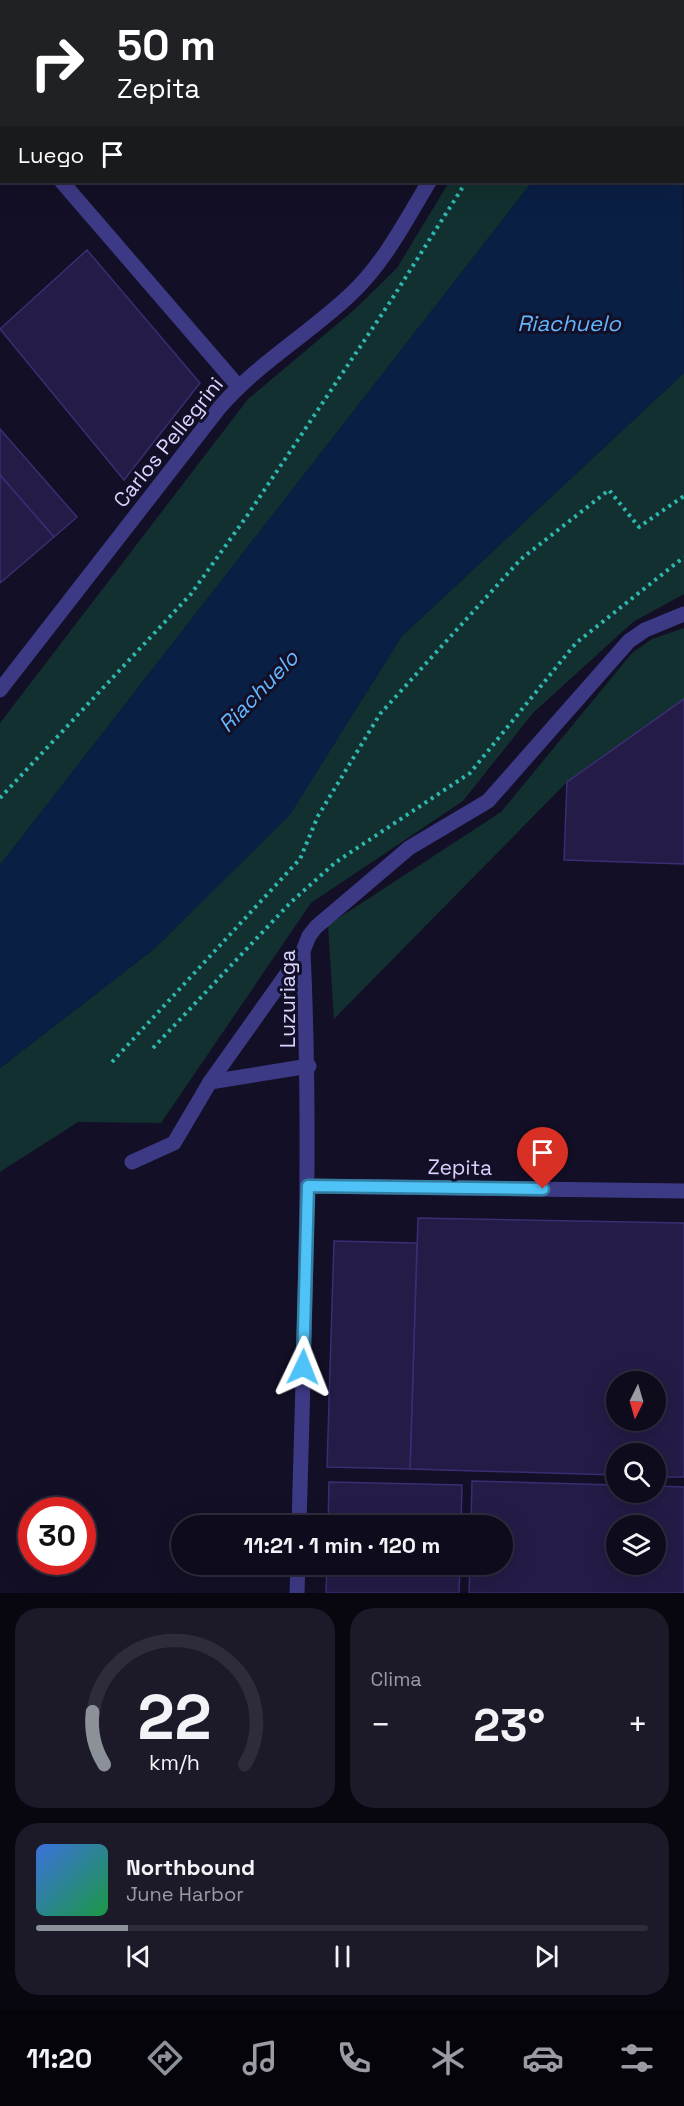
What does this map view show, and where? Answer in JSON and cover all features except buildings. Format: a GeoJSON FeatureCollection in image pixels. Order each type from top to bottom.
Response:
{"type":"FeatureCollection","features":[{"type":"Feature","properties":{"kind":"street"},"geometry":{"type":"LineString","coordinates":[[63,183],[238,386]]}},
{"type":"Feature","properties":{"kind":"street","name":"Carlos Pellegrini"},"geometry":{"type":"LineString","coordinates":[[0,690],[238,386],[351,294],[375,269],[428,183]]}},
{"type":"Feature","properties":{"kind":"street","name":"Luzuriaga"},"geometry":{"type":"LineString","coordinates":[[299,1515],[309,1066],[303,951],[316,927],[409,848],[488,801],[629,641],[645,630],[684,614]]}},
{"type":"Feature","properties":{"kind":"street"},"geometry":{"type":"LineString","coordinates":[[132,1162],[174,1143],[210,1082],[303,951]]}},
{"type":"Feature","properties":{"kind":"street"},"geometry":{"type":"LineString","coordinates":[[210,1082],[309,1066]]}},
{"type":"Feature","properties":{"kind":"street","name":"Zepita"},"geometry":{"type":"LineString","coordinates":[[308,1186],[684,1191]]}},
{"type":"Feature","properties":{"kind":"street"},"geometry":{"type":"LineString","coordinates":[[297,1593],[298,1575]]}},
{"type":"Feature","properties":{"kind":"path"},"geometry":{"type":"LineString","coordinates":[[0,798],[191,594],[364,340],[465,183]]}},
{"type":"Feature","properties":{"kind":"path"},"geometry":{"type":"LineString","coordinates":[[112,1062],[300,859],[318,816],[380,714],[521,559],[609,490],[639,527],[684,496]]}},
{"type":"Feature","properties":{"kind":"path"},"geometry":{"type":"LineString","coordinates":[[153,1048],[291,902],[336,862],[470,773],[576,643],[684,557]]}},
{"type":"Feature","properties":{"kind":"green space"},"geometry":{"type":"Polygon","coordinates":[[[448,183],[531,183],[0,865],[0,723],[248,399],[354,310],[397,268],[448,183]]]}},
{"type":"Feature","properties":{"kind":"green space"},"geometry":{"type":"Polygon","coordinates":[[[684,373],[684,594],[633,622],[533,713],[463,801],[311,903],[161,1123],[78,1122],[0,1172],[0,1068],[154,949],[289,815],[402,636],[684,373]]]}},
{"type":"Feature","properties":{"kind":"green space"},"geometry":{"type":"Polygon","coordinates":[[[684,628],[684,699],[567,782],[334,1019],[328,925],[501,812],[632,653],[652,639],[684,628]]]}},
{"type":"Feature","properties":{"kind":"water","name":"Riachuelo"},"geometry":{"type":"Polygon","coordinates":[[[531,183],[683,183],[684,373],[402,636],[290,815],[154,949],[0,1068],[0,865],[531,183]]]}},
{"type":"Feature","properties":{"kind":"route"},"geometry":{"type":"LineString","coordinates":[[303,1367],[308,1186],[543,1189]]}}]}
